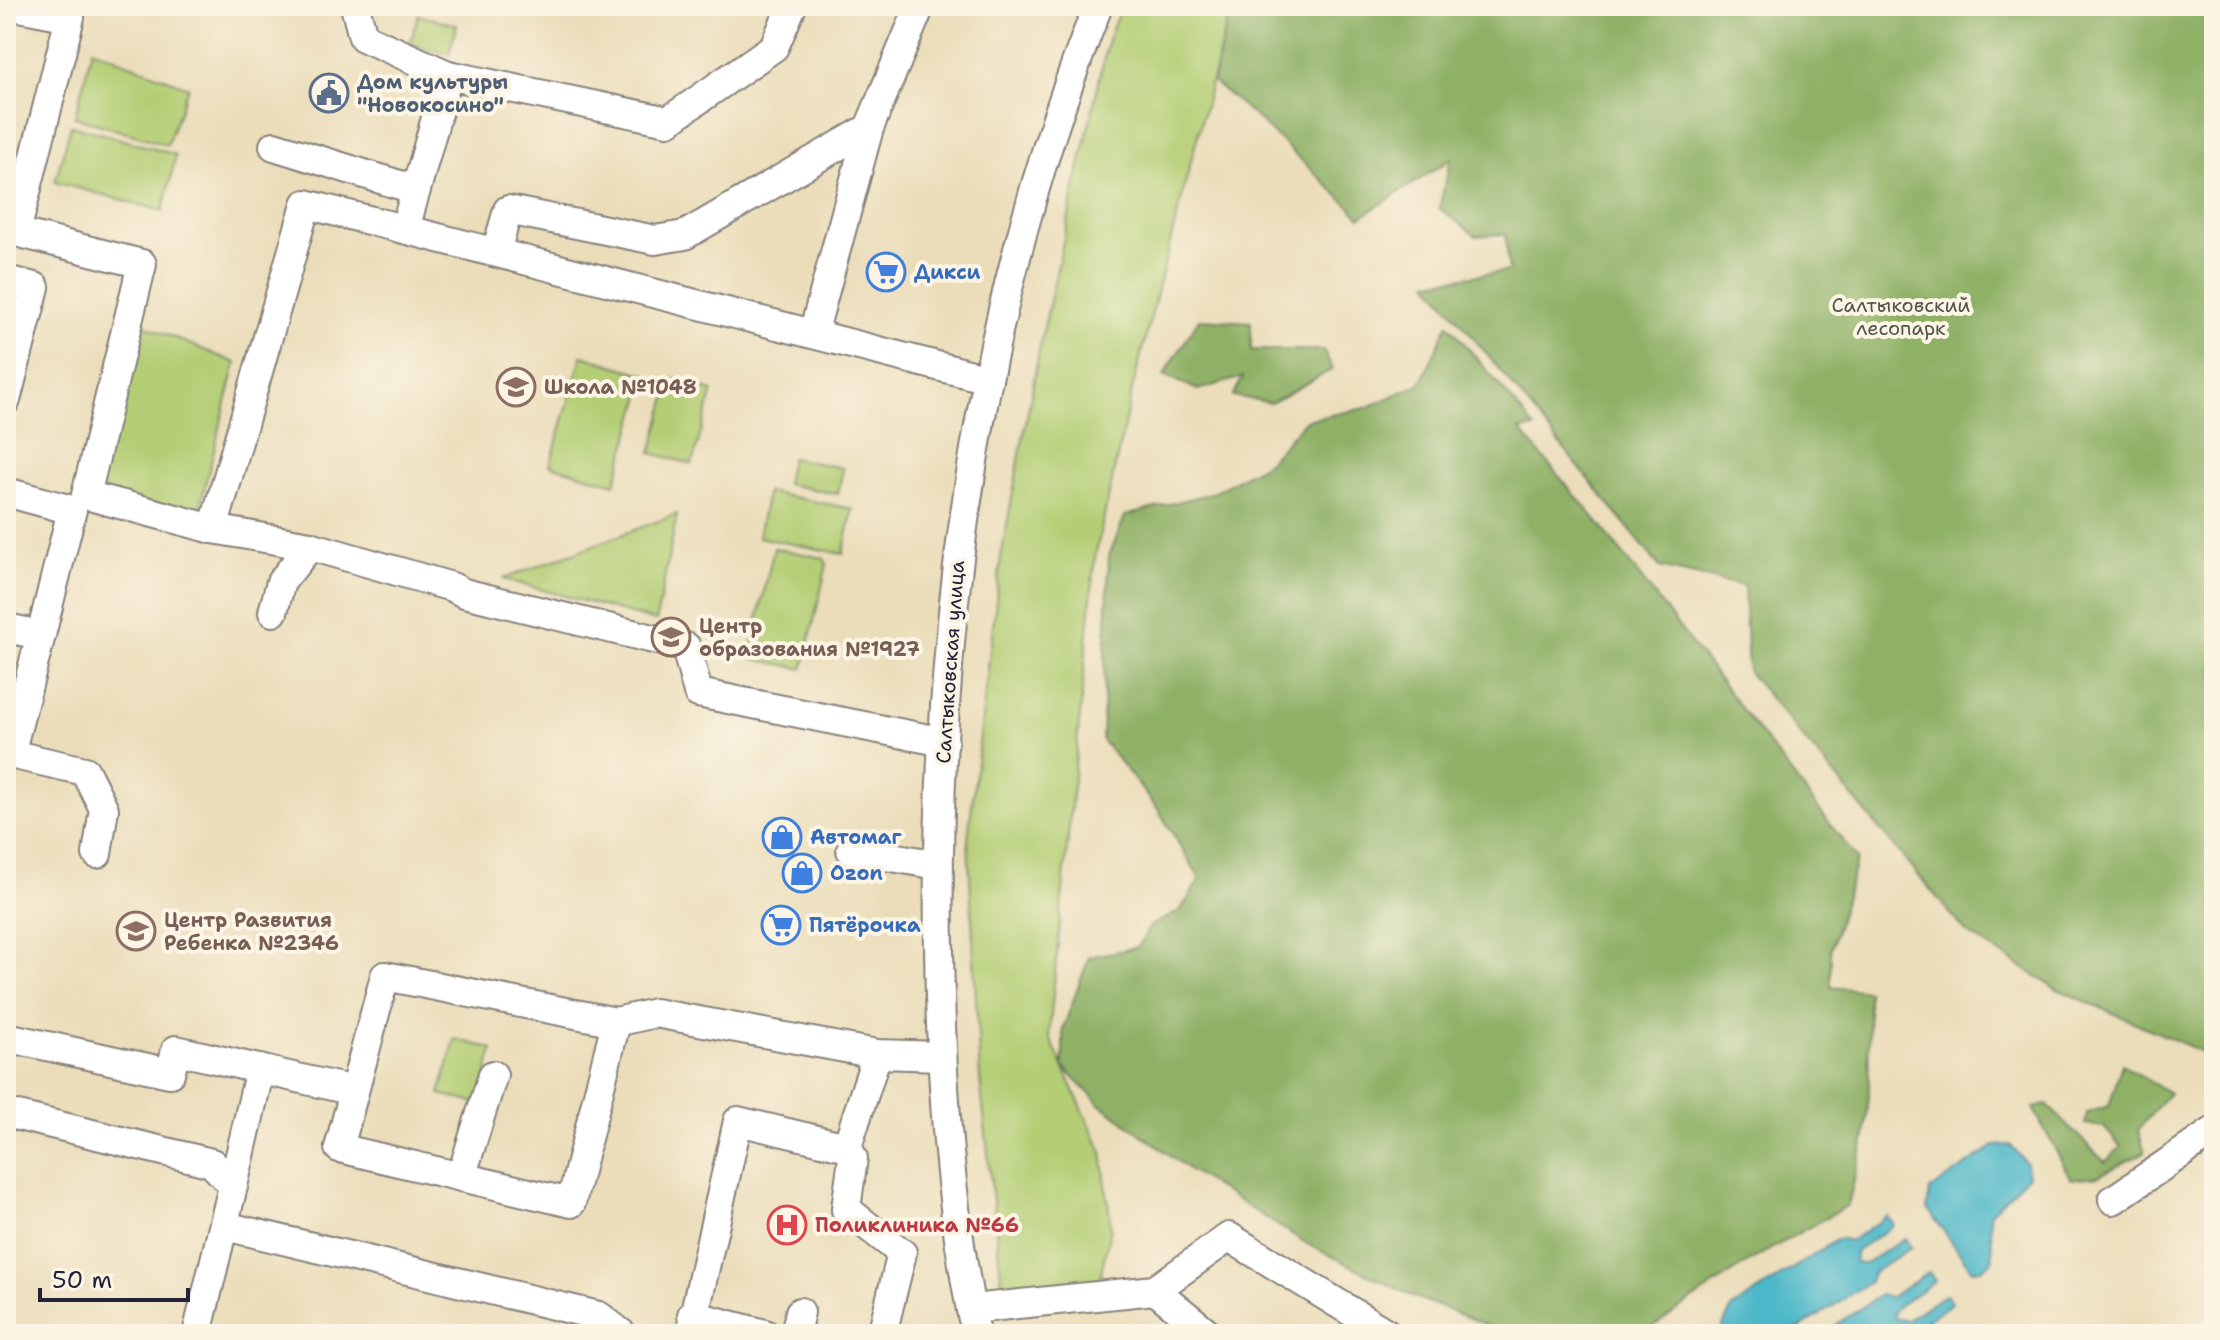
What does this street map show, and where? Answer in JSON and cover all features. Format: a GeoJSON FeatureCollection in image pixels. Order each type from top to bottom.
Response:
{"type":"FeatureCollection","features":[{"type":"Feature","properties":{"kind":"street"},"geometry":{"type":"LineString","coordinates":[[14,6],[70,17],[16,232],[142,264],[86,495],[213,529],[310,546],[464,593],[686,647],[698,693],[944,742]]}},
{"type":"Feature","properties":{"kind":"street"},"geometry":{"type":"LineString","coordinates":[[355,6],[363,37],[448,75],[668,121],[774,47],[792,6]]}},
{"type":"Feature","properties":{"kind":"street"},"geometry":{"type":"LineString","coordinates":[[813,334],[869,128],[920,6]]}},
{"type":"Feature","properties":{"kind":"street","name":"Салтыковская улица"},"geometry":{"type":"LineString","coordinates":[[973,1321],[945,1112],[942,1056],[938,865],[956,564],[988,379],[1027,211],[1096,6]]}},
{"type":"Feature","properties":{"kind":"street"},"geometry":{"type":"LineString","coordinates":[[405,229],[448,75]]}},
{"type":"Feature","properties":{"kind":"street"},"geometry":{"type":"LineString","coordinates":[[496,252],[508,210],[655,240],[685,235],[869,128]]}},
{"type":"Feature","properties":{"kind":"street"},"geometry":{"type":"LineString","coordinates":[[274,146],[416,190]]}},
{"type":"Feature","properties":{"kind":"street"},"geometry":{"type":"LineString","coordinates":[[213,529],[306,204],[988,379]]}},
{"type":"Feature","properties":{"kind":"street"},"geometry":{"type":"LineString","coordinates":[[6,280],[35,287],[6,400]]}},
{"type":"Feature","properties":{"kind":"street"},"geometry":{"type":"LineString","coordinates":[[6,492],[72,510],[8,754],[85,771],[104,809],[97,854]]}},
{"type":"Feature","properties":{"kind":"street"},"geometry":{"type":"LineString","coordinates":[[273,612],[281,582],[310,546]]}},
{"type":"Feature","properties":{"kind":"street"},"geometry":{"type":"LineString","coordinates":[[6,628],[41,635]]}},
{"type":"Feature","properties":{"kind":"street"},"geometry":{"type":"LineString","coordinates":[[851,850],[938,865]]}},
{"type":"Feature","properties":{"kind":"street"},"geometry":{"type":"LineString","coordinates":[[616,1022],[571,1203],[339,1148],[385,976],[616,1022],[655,1013],[877,1054],[942,1056]]}},
{"type":"Feature","properties":{"kind":"street"},"geometry":{"type":"LineString","coordinates":[[6,1037],[170,1073],[176,1050],[354,1091]]}},
{"type":"Feature","properties":{"kind":"street"},"geometry":{"type":"LineString","coordinates":[[877,1054],[847,1147],[853,1158],[846,1209],[902,1253],[882,1334]]}},
{"type":"Feature","properties":{"kind":"street"},"geometry":{"type":"LineString","coordinates":[[197,1334],[260,1069]]}},
{"type":"Feature","properties":{"kind":"street"},"geometry":{"type":"LineString","coordinates":[[461,1177],[493,1075]]}},
{"type":"Feature","properties":{"kind":"street"},"geometry":{"type":"LineString","coordinates":[[6,1113],[212,1163],[233,1186]]}},
{"type":"Feature","properties":{"kind":"street"},"geometry":{"type":"LineString","coordinates":[[765,1334],[691,1325],[738,1121],[847,1147]]}},
{"type":"Feature","properties":{"kind":"street"},"geometry":{"type":"LineString","coordinates":[[2113,1200],[2214,1131]]}},
{"type":"Feature","properties":{"kind":"street"},"geometry":{"type":"LineString","coordinates":[[225,1226],[599,1316],[622,1334]]}},
{"type":"Feature","properties":{"kind":"street"},"geometry":{"type":"LineString","coordinates":[[973,1321],[1155,1290],[1229,1237],[1388,1334]]}},
{"type":"Feature","properties":{"kind":"street"},"geometry":{"type":"LineString","coordinates":[[1155,1290],[1209,1334]]}},
{"type":"Feature","properties":{"kind":"green space"},"geometry":{"type":"Polygon","coordinates":[[[1121,6],[1231,6],[1132,390],[1095,557],[1049,1036],[1102,1152],[1111,1228],[1098,1286],[1003,1295],[980,1078],[968,839],[1001,557],[1041,341],[1108,40],[1121,6]]]}},
{"type":"Feature","properties":{"kind":"green space","name":"Салтыковский лесопарк"},"geometry":{"type":"Polygon","coordinates":[[[1231,6],[2214,6],[2214,1057],[2055,988],[1966,932],[1748,672],[1744,586],[1660,567],[1428,282],[1509,271],[1505,234],[1476,236],[1439,208],[1451,159],[1361,217],[1257,118],[1213,82],[1231,6]]]}},
{"type":"Feature","properties":{"kind":"green space"},"geometry":{"type":"Polygon","coordinates":[[[418,15],[457,25],[449,54],[410,44],[418,15]]]}},
{"type":"Feature","properties":{"kind":"green space"},"geometry":{"type":"Polygon","coordinates":[[[92,49],[188,87],[167,145],[75,117],[92,49]]]}},
{"type":"Feature","properties":{"kind":"green space"},"geometry":{"type":"Polygon","coordinates":[[[71,125],[176,155],[163,211],[55,182],[71,125]]]}},
{"type":"Feature","properties":{"kind":"green space"},"geometry":{"type":"Polygon","coordinates":[[[129,319],[236,363],[199,510],[87,495],[129,319]]]}},
{"type":"Feature","properties":{"kind":"green space"},"geometry":{"type":"Polygon","coordinates":[[[1199,319],[1251,322],[1251,350],[1323,350],[1333,369],[1271,403],[1233,396],[1243,377],[1198,390],[1164,375],[1199,319]]]}},
{"type":"Feature","properties":{"kind":"green space"},"geometry":{"type":"Polygon","coordinates":[[[1448,324],[1535,428],[1520,430],[1601,526],[1857,859],[1831,948],[1831,987],[1868,991],[1869,1095],[1865,1137],[1848,1205],[1748,1262],[1642,1334],[1530,1334],[1492,1327],[1412,1296],[1309,1245],[1191,1171],[1100,1104],[1063,1067],[1063,1029],[1089,957],[1138,947],[1150,926],[1180,911],[1200,879],[1158,809],[1102,740],[1109,556],[1125,516],[1215,492],[1268,462],[1306,420],[1366,408],[1420,384],[1448,324]]]}},
{"type":"Feature","properties":{"kind":"green space"},"geometry":{"type":"Polygon","coordinates":[[[582,356],[647,375],[615,484],[550,465],[582,356]]]}},
{"type":"Feature","properties":{"kind":"green space"},"geometry":{"type":"Polygon","coordinates":[[[672,379],[713,391],[692,464],[651,453],[672,379]]]}},
{"type":"Feature","properties":{"kind":"green space"},"geometry":{"type":"Polygon","coordinates":[[[791,458],[843,468],[838,494],[786,484],[791,458]]]}},
{"type":"Feature","properties":{"kind":"green space"},"geometry":{"type":"Polygon","coordinates":[[[767,492],[853,509],[843,554],[758,537],[767,492]]]}},
{"type":"Feature","properties":{"kind":"green space"},"geometry":{"type":"Polygon","coordinates":[[[677,514],[656,621],[503,579],[677,514]]]}},
{"type":"Feature","properties":{"kind":"green space"},"geometry":{"type":"Polygon","coordinates":[[[774,548],[823,558],[827,564],[803,669],[754,659],[750,653],[774,548]]]}},
{"type":"Feature","properties":{"kind":"green space"},"geometry":{"type":"Polygon","coordinates":[[[455,1039],[493,1049],[479,1104],[440,1094],[455,1039]]]}},
{"type":"Feature","properties":{"kind":"green space"},"geometry":{"type":"Polygon","coordinates":[[[2122,1064],[2169,1093],[2138,1130],[2145,1152],[2098,1176],[2071,1179],[2033,1108],[2047,1105],[2105,1162],[2121,1147],[2104,1127],[2085,1124],[2087,1113],[2109,1106],[2122,1064]]]}},
{"type":"Feature","properties":{"kind":"water"},"geometry":{"type":"Polygon","coordinates":[[[2011,1145],[2026,1163],[2028,1176],[1990,1213],[1993,1260],[1981,1269],[1972,1270],[1927,1208],[1930,1190],[1994,1146],[2011,1145]]]}},
{"type":"Feature","properties":{"kind":"water"},"geometry":{"type":"Polygon","coordinates":[[[1888,1216],[1894,1225],[1856,1251],[1854,1263],[1865,1264],[1905,1238],[1911,1248],[1872,1273],[1869,1282],[1791,1334],[1719,1334],[1731,1309],[1839,1238],[1850,1241],[1888,1216]]]}},
{"type":"Feature","properties":{"kind":"water"},"geometry":{"type":"Polygon","coordinates":[[[1929,1272],[1935,1281],[1897,1307],[1893,1315],[1896,1319],[1906,1320],[1946,1294],[1952,1303],[1914,1329],[1912,1334],[1822,1334],[1880,1295],[1891,1297],[1929,1272]]]}},
{"type":"Feature","properties":{"kind":"place","name":"Дом культуры \"Новокосино\""},"geometry":{"type":"Point","coordinates":[329,93]}},
{"type":"Feature","properties":{"kind":"place","name":"Дикси"},"geometry":{"type":"Point","coordinates":[886,272]}},
{"type":"Feature","properties":{"kind":"place","name":"Школа №1048"},"geometry":{"type":"Point","coordinates":[516,387]}},
{"type":"Feature","properties":{"kind":"place","name":"Центр образования №1927"},"geometry":{"type":"Point","coordinates":[671,637]}},
{"type":"Feature","properties":{"kind":"place","name":"Автомаг"},"geometry":{"type":"Point","coordinates":[782,837]}},
{"type":"Feature","properties":{"kind":"place","name":"Ozon"},"geometry":{"type":"Point","coordinates":[802,873]}},
{"type":"Feature","properties":{"kind":"place","name":"Пятёрочка"},"geometry":{"type":"Point","coordinates":[781,925]}},
{"type":"Feature","properties":{"kind":"place","name":"Центр Развития Ребенка №2346"},"geometry":{"type":"Point","coordinates":[136,931]}},
{"type":"Feature","properties":{"kind":"place","name":"Поликлиника №66"},"geometry":{"type":"Point","coordinates":[787,1225]}}]}
